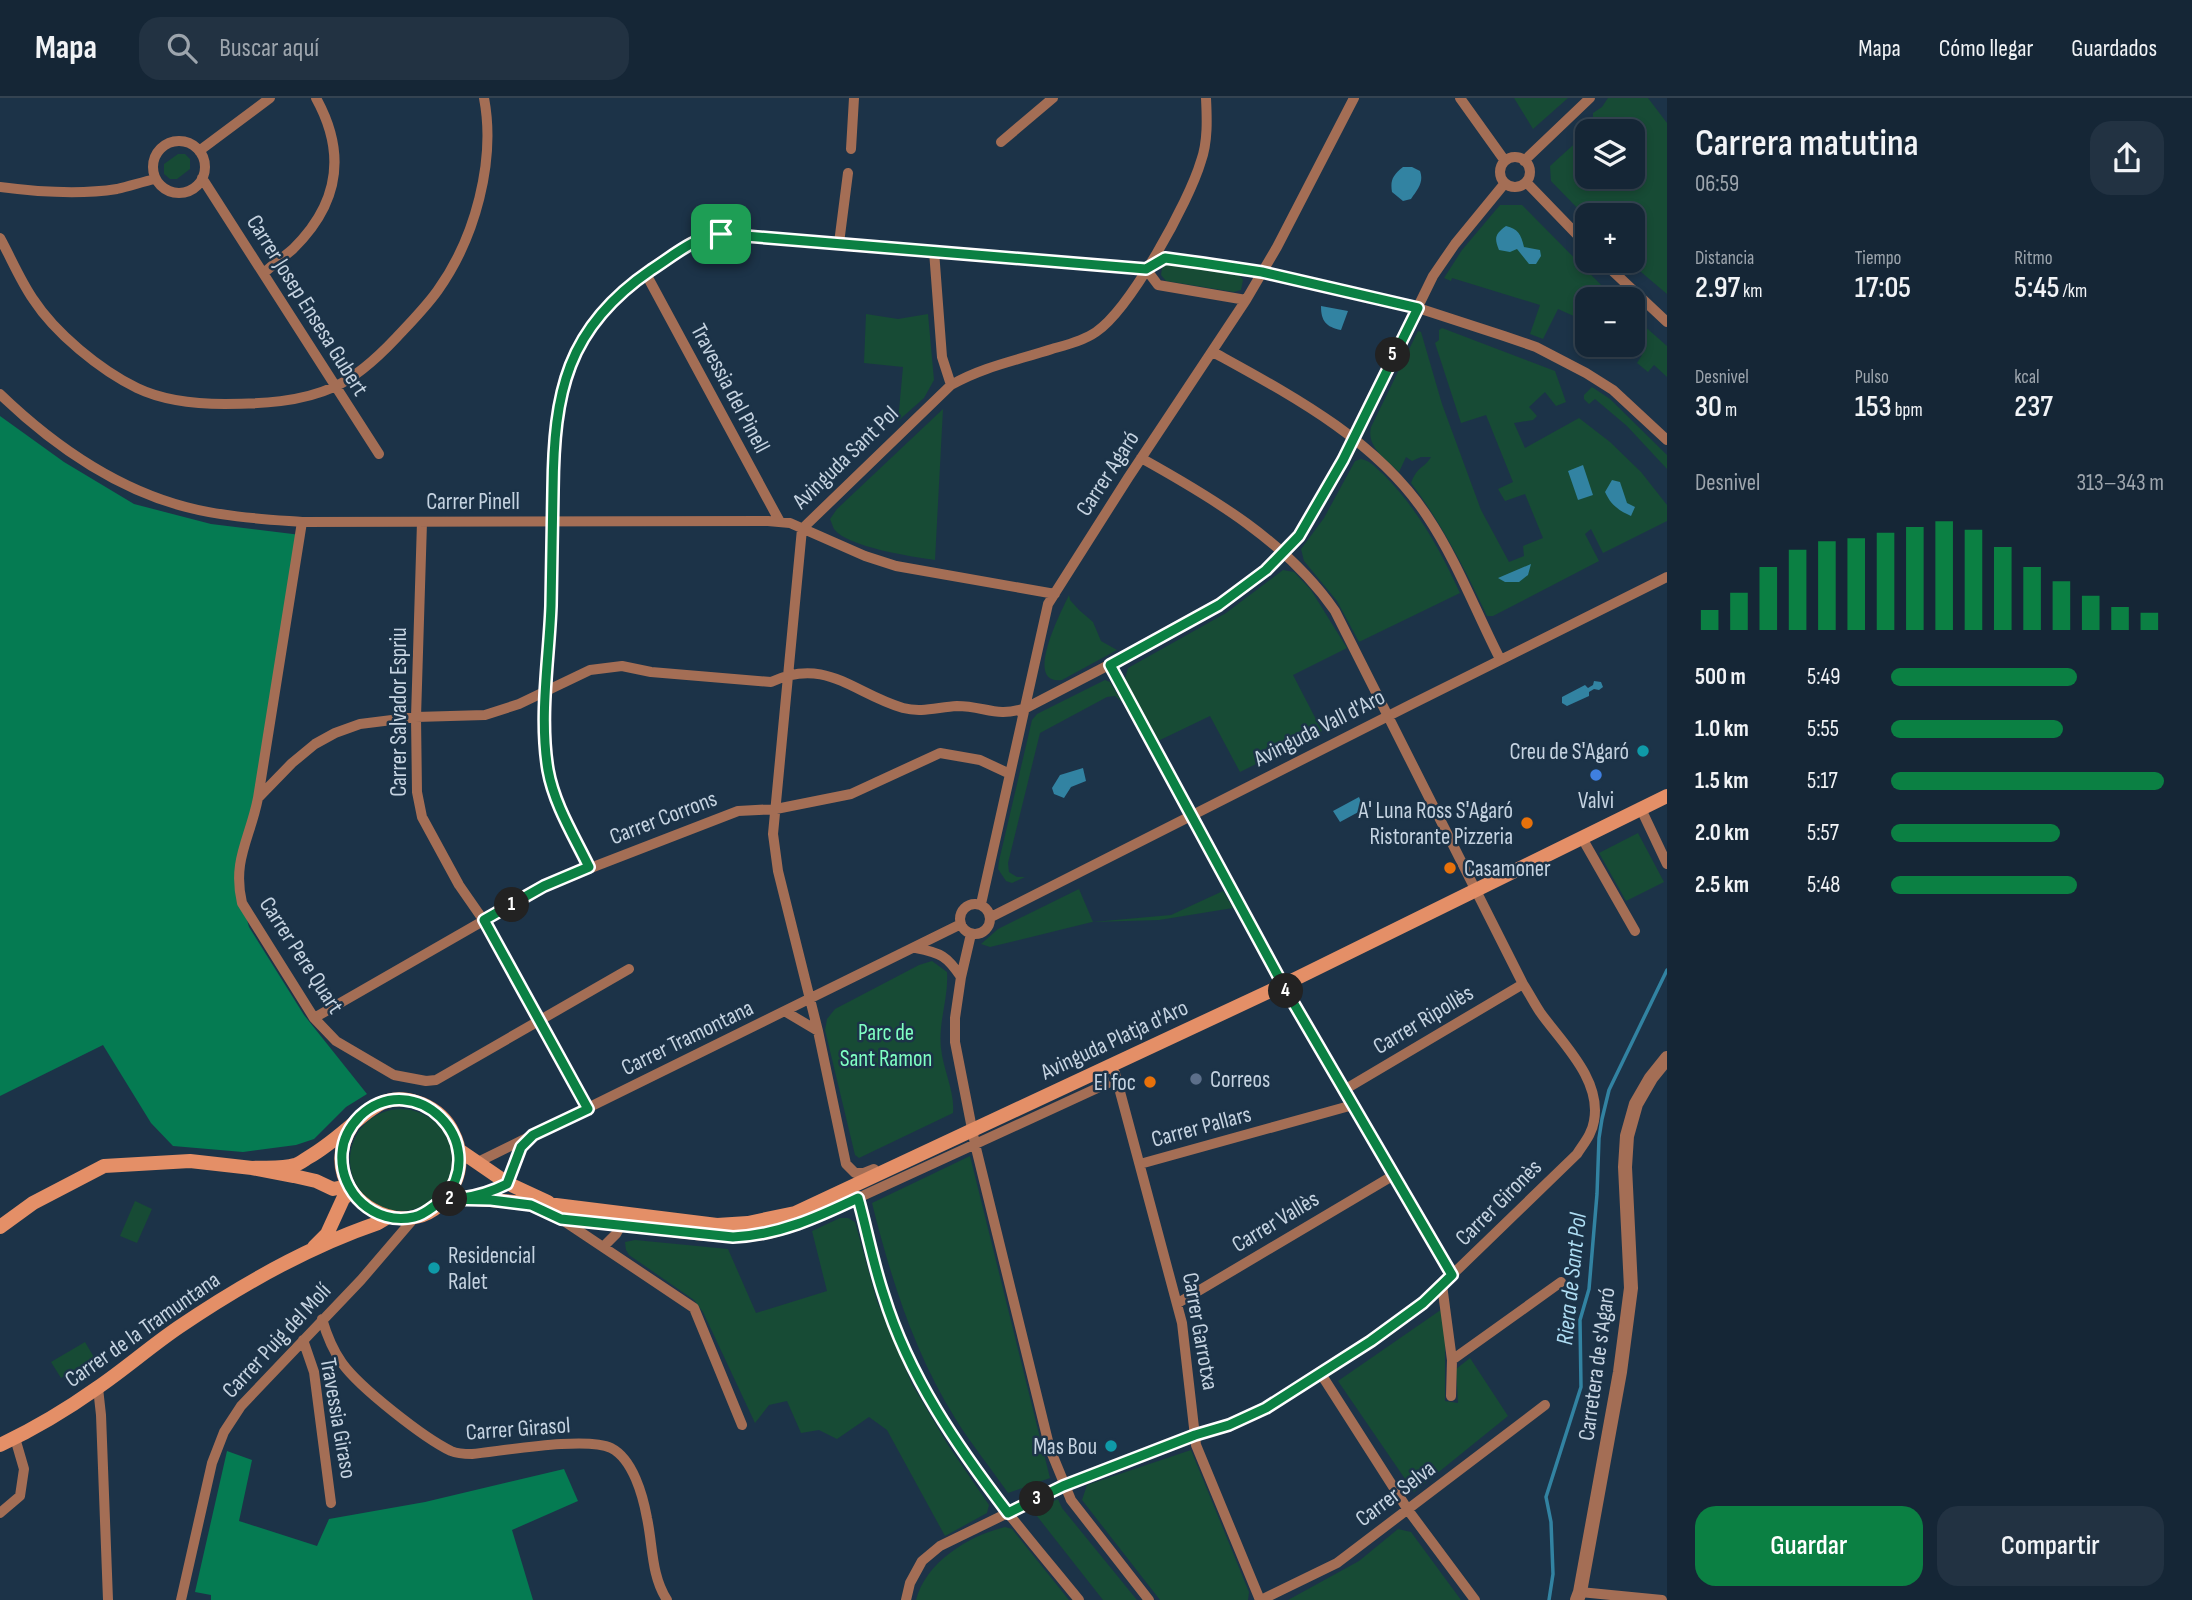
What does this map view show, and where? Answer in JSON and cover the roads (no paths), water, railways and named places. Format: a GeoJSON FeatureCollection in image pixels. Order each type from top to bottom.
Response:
{"type":"FeatureCollection","features":[{"type":"Feature","properties":{"kind":"main road","name":"Avinguda Platja d'Aro"},"geometry":{"type":"LineString","coordinates":[[444,1199],[532,1200],[559,1212],[717,1224],[748,1223],[795,1213],[926,1153],[974,1137],[1115,1071],[1667,796]]}},
{"type":"Feature","properties":{"kind":"main road"},"geometry":{"type":"LineString","coordinates":[[252,1168],[295,1165],[327,1146],[367,1111],[384,1102],[415,1102],[432,1109],[446,1122],[453,1132],[459,1150],[457,1178],[444,1199],[415,1217],[390,1217],[366,1206],[350,1189],[343,1172],[342,1154],[353,1124]]}},
{"type":"Feature","properties":{"kind":"main road"},"geometry":{"type":"LineString","coordinates":[[459,1150],[532,1200]]}},
{"type":"Feature","properties":{"kind":"main road"},"geometry":{"type":"LineString","coordinates":[[0,1227],[33,1203],[104,1166],[190,1161],[252,1168],[316,1181],[332,1189],[350,1189]]}},
{"type":"Feature","properties":{"kind":"main road"},"geometry":{"type":"LineString","coordinates":[[316,1181],[327,1194],[335,1213]]}},
{"type":"Feature","properties":{"kind":"main road","name":"Carrer de la Tramuntana"},"geometry":{"type":"LineString","coordinates":[[311,1251],[327,1234],[335,1213],[350,1189]]}},
{"type":"Feature","properties":{"kind":"main road","name":"Carrer de la Tramuntana"},"geometry":{"type":"LineString","coordinates":[[0,1446],[98,1388],[177,1328],[215,1304],[311,1251],[390,1217]]}},
{"type":"Feature","properties":{"kind":"street"},"geometry":{"type":"LineString","coordinates":[[199,151],[270,98]]}},
{"type":"Feature","properties":{"kind":"street"},"geometry":{"type":"LineString","coordinates":[[264,273],[292,250],[311,229],[323,210],[331,189],[336,166],[333,139],[327,118],[316,98]]}},
{"type":"Feature","properties":{"kind":"street"},"geometry":{"type":"LineString","coordinates":[[0,238],[33,300],[67,339],[137,388],[202,404],[242,404],[292,399],[335,387],[379,356],[416,317],[439,289],[463,246],[483,177],[487,140],[484,98]]}},
{"type":"Feature","properties":{"kind":"street"},"geometry":{"type":"LineString","coordinates":[[850,149],[854,98]]}},
{"type":"Feature","properties":{"kind":"street"},"geometry":{"type":"LineString","coordinates":[[1001,142],[1053,98]]}},
{"type":"Feature","properties":{"kind":"street","name":"Avinguda Sant Pol"},"geometry":{"type":"LineString","coordinates":[[926,1153],[910,1153],[863,1173],[855,1173],[846,1164],[818,1031],[778,871],[773,834],[802,529],[951,384],[968,375],[1073,343],[1096,333],[1114,317],[1184,206],[1202,159],[1208,120],[1206,98]]}},
{"type":"Feature","properties":{"kind":"street","name":"Carrer Agaró"},"geometry":{"type":"LineString","coordinates":[[981,904],[1048,604],[1246,300],[1354,98]]}},
{"type":"Feature","properties":{"kind":"street"},"geometry":{"type":"LineString","coordinates":[[1460,98],[1505,161]]}},
{"type":"Feature","properties":{"kind":"street"},"geometry":{"type":"LineString","coordinates":[[1524,161],[1590,98]]}},
{"type":"Feature","properties":{"kind":"street"},"geometry":{"type":"LineString","coordinates":[[184,142],[199,151],[205,164],[202,178],[191,190],[174,193],[160,185],[153,171],[155,155],[167,144],[184,142]]}},
{"type":"Feature","properties":{"kind":"street"},"geometry":{"type":"LineString","coordinates":[[1517,158],[1524,161],[1529,172],[1526,182],[1516,187],[1505,183],[1500,172],[1505,161],[1517,158]]}},
{"type":"Feature","properties":{"kind":"street"},"geometry":{"type":"LineString","coordinates":[[839,243],[848,173]]}},
{"type":"Feature","properties":{"kind":"street"},"geometry":{"type":"LineString","coordinates":[[0,187],[77,192],[117,189],[155,178]]}},
{"type":"Feature","properties":{"kind":"street","name":"Carrer Josep Ensesa Gubert"},"geometry":{"type":"LineString","coordinates":[[202,178],[379,454]]}},
{"type":"Feature","properties":{"kind":"street"},"geometry":{"type":"LineString","coordinates":[[1526,182],[1575,233]]}},
{"type":"Feature","properties":{"kind":"street"},"geometry":{"type":"LineString","coordinates":[[258,798],[292,763],[315,744],[335,733],[360,724],[416,717],[485,715],[519,704],[590,670],[622,666],[651,672],[771,682],[788,674],[831,676],[883,701],[917,710],[955,706],[997,714],[1026,708],[1219,605],[1266,570],[1299,536],[1354,439],[1433,276],[1455,244],[1505,183]]}},
{"type":"Feature","properties":{"kind":"street"},"geometry":{"type":"LineString","coordinates":[[589,867],[558,804],[549,772],[544,738],[554,441],[558,407],[566,375],[579,344],[594,322],[646,274],[709,235],[839,243],[1146,269],[1165,258],[1262,272],[1418,308],[1536,348],[1586,373],[1623,398],[1667,440]]}},
{"type":"Feature","properties":{"kind":"street"},"geometry":{"type":"LineString","coordinates":[[934,251],[942,357],[951,384]]}},
{"type":"Feature","properties":{"kind":"street"},"geometry":{"type":"LineString","coordinates":[[1146,269],[1158,285],[1246,300]]}},
{"type":"Feature","properties":{"kind":"street"},"geometry":{"type":"LineString","coordinates":[[1615,273],[1667,322]]}},
{"type":"Feature","properties":{"kind":"street","name":"Travessia del Pinell"},"geometry":{"type":"LineString","coordinates":[[646,274],[780,522]]}},
{"type":"Feature","properties":{"kind":"street"},"geometry":{"type":"LineString","coordinates":[[1213,352],[1337,425],[1403,484],[1427,516],[1455,564],[1500,659]]}},
{"type":"Feature","properties":{"kind":"street","name":"Carrer Pinell"},"geometry":{"type":"LineString","coordinates":[[0,394],[32,425],[68,452],[110,477],[148,495],[186,507],[234,516],[302,522],[780,522],[790,523],[865,556],[896,566],[1055,593]]}},
{"type":"Feature","properties":{"kind":"street","name":"Carrer Gironès"},"geometry":{"type":"LineString","coordinates":[[1008,1513],[1063,1486],[1195,1435],[1229,1425],[1266,1408],[1371,1341],[1423,1303],[1577,1154],[1589,1138],[1595,1119],[1594,1100],[1579,1063],[1523,984],[1335,611],[1318,587],[1266,536],[1141,458]]}},
{"type":"Feature","properties":{"kind":"street","name":"Carrer Pere Quart"},"geometry":{"type":"LineString","coordinates":[[302,522],[258,798],[238,867],[237,883],[242,903],[314,1018],[336,1041],[394,1075],[426,1081],[436,1080],[629,970]]}},
{"type":"Feature","properties":{"kind":"street","name":"Carrer Salvador Espriu"},"geometry":{"type":"LineString","coordinates":[[422,522],[416,717],[417,792],[422,817],[459,886],[484,920],[588,1109]]}},
{"type":"Feature","properties":{"kind":"street","name":"Avinguda Vall d'Aro"},"geometry":{"type":"LineString","coordinates":[[991,917],[1667,577]]}},
{"type":"Feature","properties":{"kind":"street"},"geometry":{"type":"LineString","coordinates":[[1110,665],[1283,985],[1452,1275]]}},
{"type":"Feature","properties":{"kind":"street","name":"Carrer Corrons"},"geometry":{"type":"LineString","coordinates":[[314,1018],[544,886],[738,811],[776,809],[851,794],[940,754],[980,760],[1010,774]]}},
{"type":"Feature","properties":{"kind":"street"},"geometry":{"type":"LineString","coordinates":[[1641,809],[1667,864]]}},
{"type":"Feature","properties":{"kind":"street"},"geometry":{"type":"LineString","coordinates":[[1582,838],[1634,931]]}},
{"type":"Feature","properties":{"kind":"street"},"geometry":{"type":"LineString","coordinates":[[981,904],[991,917],[988,928],[984,932],[971,934],[961,924],[960,915],[965,907],[981,904]]}},
{"type":"Feature","properties":{"kind":"street","name":"Carrer Tramontana"},"geometry":{"type":"LineString","coordinates":[[476,1163],[961,924]]}},
{"type":"Feature","properties":{"kind":"street"},"geometry":{"type":"LineString","coordinates":[[971,934],[961,977],[955,1018],[955,1042],[974,1137],[1049,1449],[1063,1486],[1081,1515],[1149,1600]]}},
{"type":"Feature","properties":{"kind":"street"},"geometry":{"type":"LineString","coordinates":[[916,948],[935,952],[949,959],[961,977]]}},
{"type":"Feature","properties":{"kind":"street","name":"Carrer Ripollès"},"geometry":{"type":"LineString","coordinates":[[1344,1090],[1523,984]]}},
{"type":"Feature","properties":{"kind":"street"},"geometry":{"type":"LineString","coordinates":[[786,1012],[818,1031]]}},
{"type":"Feature","properties":{"kind":"street","name":"Carretera de s'Agaró"},"geometry":{"type":"LineString","coordinates":[[1578,1596],[1620,1372],[1631,1288],[1625,1167],[1627,1136],[1636,1104],[1667,1058]]}},
{"type":"Feature","properties":{"kind":"street","name":"Carrer Garrotxa"},"geometry":{"type":"LineString","coordinates":[[1115,1071],[1178,1303],[1196,1445],[1260,1600]]}},
{"type":"Feature","properties":{"kind":"street","name":"Carrer Pallars"},"geometry":{"type":"LineString","coordinates":[[1140,1164],[1353,1105]]}},
{"type":"Feature","properties":{"kind":"street"},"geometry":{"type":"LineString","coordinates":[[462,1198],[496,1190],[507,1184],[521,1147],[533,1135]]}},
{"type":"Feature","properties":{"kind":"street"},"geometry":{"type":"LineString","coordinates":[[559,1212],[621,1225],[700,1235],[758,1236],[823,1214],[858,1198],[974,1137]]}},
{"type":"Feature","properties":{"kind":"street"},"geometry":{"type":"LineString","coordinates":[[513,1166],[532,1200]]}},
{"type":"Feature","properties":{"kind":"street","name":"Carrer Vallès"},"geometry":{"type":"LineString","coordinates":[[1178,1303],[1394,1175]]}},
{"type":"Feature","properties":{"kind":"street"},"geometry":{"type":"LineString","coordinates":[[858,1198],[884,1296],[903,1348],[940,1417],[1008,1513],[1079,1600]]}},
{"type":"Feature","properties":{"kind":"street"},"geometry":{"type":"LineString","coordinates":[[559,1212],[603,1247],[694,1308],[742,1426]]}},
{"type":"Feature","properties":{"kind":"street"},"geometry":{"type":"LineString","coordinates":[[390,1217],[396,1232],[393,1244]]}},
{"type":"Feature","properties":{"kind":"street"},"geometry":{"type":"LineString","coordinates":[[393,1244],[415,1217]]}},
{"type":"Feature","properties":{"kind":"street"},"geometry":{"type":"LineString","coordinates":[[603,1247],[621,1225]]}},
{"type":"Feature","properties":{"kind":"street","name":"Carrer Puig del Molí"},"geometry":{"type":"LineString","coordinates":[[181,1600],[212,1463],[224,1432],[241,1406],[393,1244]]}},
{"type":"Feature","properties":{"kind":"street"},"geometry":{"type":"LineString","coordinates":[[1452,1360],[1561,1282]]}},
{"type":"Feature","properties":{"kind":"street"},"geometry":{"type":"LineString","coordinates":[[1442,1285],[1452,1360],[1451,1396]]}},
{"type":"Feature","properties":{"kind":"street","name":"Carrer Girasol"},"geometry":{"type":"LineString","coordinates":[[322,1320],[328,1340],[343,1365],[360,1383],[428,1437],[454,1453],[472,1454],[590,1444],[611,1448],[626,1462],[636,1483],[647,1517],[654,1572],[667,1600]]}},
{"type":"Feature","properties":{"kind":"street","name":"Travessia Giraso"},"geometry":{"type":"LineString","coordinates":[[303,1340],[314,1372],[331,1503]]}},
{"type":"Feature","properties":{"kind":"street"},"geometry":{"type":"LineString","coordinates":[[1321,1374],[1408,1510],[1475,1600]]}},
{"type":"Feature","properties":{"kind":"street"},"geometry":{"type":"LineString","coordinates":[[98,1388],[102,1428],[108,1600]]}},
{"type":"Feature","properties":{"kind":"street","name":"Carrer Selva"},"geometry":{"type":"LineString","coordinates":[[1260,1600],[1337,1563],[1545,1405]]}},
{"type":"Feature","properties":{"kind":"street"},"geometry":{"type":"LineString","coordinates":[[0,1513],[20,1496],[24,1469],[15,1438]]}},
{"type":"Feature","properties":{"kind":"street"},"geometry":{"type":"LineString","coordinates":[[905,1600],[910,1583],[922,1561],[940,1546],[1008,1513]]}},
{"type":"Feature","properties":{"kind":"street"},"geometry":{"type":"LineString","coordinates":[[1578,1596],[1662,1600]]}},
{"type":"Feature","properties":{"kind":"water"},"geometry":{"type":"Polygon","coordinates":[[[1403,167],[1420,171],[1421,182],[1411,199],[1403,201],[1392,192],[1391,184],[1403,167]]]}},
{"type":"Feature","properties":{"kind":"water"},"geometry":{"type":"Polygon","coordinates":[[[1506,226],[1518,233],[1524,247],[1540,250],[1541,256],[1536,264],[1529,264],[1517,249],[1510,252],[1499,250],[1496,236],[1506,226]]]}},
{"type":"Feature","properties":{"kind":"water"},"geometry":{"type":"Polygon","coordinates":[[[1321,306],[1348,311],[1341,330],[1325,322],[1321,306]]]}},
{"type":"Feature","properties":{"kind":"water"},"geometry":{"type":"Polygon","coordinates":[[[1583,465],[1593,495],[1578,500],[1568,471],[1583,465]]]}},
{"type":"Feature","properties":{"kind":"water"},"geometry":{"type":"Polygon","coordinates":[[[1612,480],[1620,482],[1627,503],[1635,507],[1631,516],[1615,507],[1607,497],[1605,492],[1612,480]]]}},
{"type":"Feature","properties":{"kind":"water"},"geometry":{"type":"Polygon","coordinates":[[[1531,564],[1528,575],[1519,582],[1505,582],[1498,578],[1531,564]]]}},
{"type":"Feature","properties":{"kind":"water"},"geometry":{"type":"Polygon","coordinates":[[[1594,681],[1601,682],[1603,687],[1594,689],[1589,692],[1589,696],[1567,706],[1562,703],[1562,697],[1585,685],[1588,688],[1594,681]]]}},
{"type":"Feature","properties":{"kind":"water"},"geometry":{"type":"Polygon","coordinates":[[[1083,768],[1086,781],[1071,787],[1064,798],[1054,794],[1052,788],[1060,775],[1083,768]]]}},
{"type":"Feature","properties":{"kind":"water"},"geometry":{"type":"Polygon","coordinates":[[[1359,797],[1364,809],[1340,822],[1333,811],[1359,797]]]}},
{"type":"Feature","properties":{"kind":"waterway","name":"Riera de Sant Pol"},"geometry":{"type":"LineString","coordinates":[[1549,1600],[1553,1574],[1551,1522],[1546,1497],[1581,1387],[1580,1320],[1589,1289],[1602,1119],[1609,1090],[1667,970]]}},
{"type":"Feature","properties":{"kind":"place","name":"Creu de S'Agaró"},"geometry":{"type":"Point","coordinates":[1643,751]}},
{"type":"Feature","properties":{"kind":"place","name":"Valvi"},"geometry":{"type":"Point","coordinates":[1596,775]}},
{"type":"Feature","properties":{"kind":"place","name":"A' Luna Ross S'Agaró Ristorante Pizzeria"},"geometry":{"type":"Point","coordinates":[1527,823]}},
{"type":"Feature","properties":{"kind":"place","name":"Casamoner"},"geometry":{"type":"Point","coordinates":[1450,868]}},
{"type":"Feature","properties":{"kind":"place","name":"Correos"},"geometry":{"type":"Point","coordinates":[1196,1079]}},
{"type":"Feature","properties":{"kind":"place","name":"El foc"},"geometry":{"type":"Point","coordinates":[1150,1082]}},
{"type":"Feature","properties":{"kind":"place","name":"Residencial Ralet"},"geometry":{"type":"Point","coordinates":[434,1268]}},
{"type":"Feature","properties":{"kind":"place","name":"Mas Bou"},"geometry":{"type":"Point","coordinates":[1111,1446]}},
{"type":"Feature","properties":{"kind":"park label","name":"Parc de Sant Ramon"},"geometry":{"type":"Point","coordinates":[886,1045]}}]}
